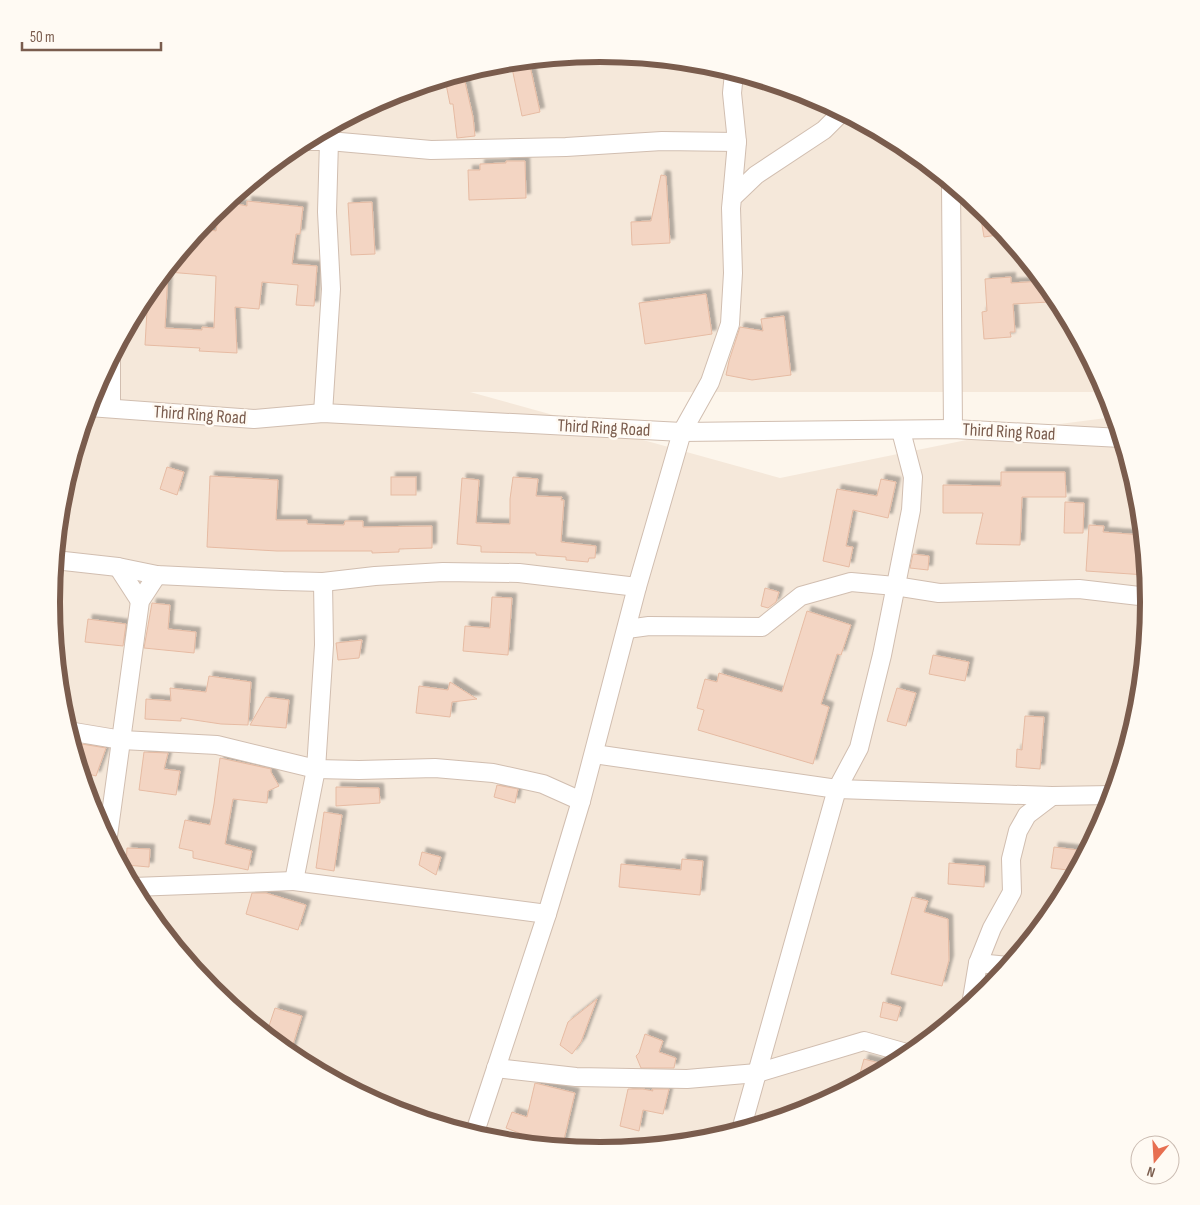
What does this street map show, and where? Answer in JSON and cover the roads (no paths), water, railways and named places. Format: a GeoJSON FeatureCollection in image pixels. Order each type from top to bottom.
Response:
{"type":"FeatureCollection","features":[{"type":"Feature","properties":{"kind":"street"},"geometry":{"type":"LineString","coordinates":[[476,1128],[547,914],[581,801],[637,587],[682,432],[710,382],[730,324],[733,273],[731,208],[737,142],[732,93],[733,79]]}},
{"type":"Feature","properties":{"kind":"street"},"geometry":{"type":"LineString","coordinates":[[732,198],[756,175],[824,130],[837,117]]}},
{"type":"Feature","properties":{"kind":"street"},"geometry":{"type":"LineString","coordinates":[[321,141],[431,150],[566,147],[662,141],[737,142]]}},
{"type":"Feature","properties":{"kind":"street"},"geometry":{"type":"LineString","coordinates":[[323,412],[330,288],[327,212],[329,141]]}},
{"type":"Feature","properties":{"kind":"street"},"geometry":{"type":"LineString","coordinates":[[951,193],[953,429]]}},
{"type":"Feature","properties":{"kind":"street"},"geometry":{"type":"LineString","coordinates":[[111,375],[111,408]]}},
{"type":"Feature","properties":{"kind":"street","name":"Third Ring Road"},"geometry":{"type":"LineString","coordinates":[[97,407],[254,419],[323,412],[682,432],[953,429],[1114,438]]}},
{"type":"Feature","properties":{"kind":"street"},"geometry":{"type":"LineString","coordinates":[[743,1123],[837,789],[859,748],[882,655],[911,510],[913,477],[901,431]]}},
{"type":"Feature","properties":{"kind":"street"},"geometry":{"type":"LineString","coordinates":[[62,561],[118,567],[157,575],[323,582],[426,573],[519,573],[637,587]]}},
{"type":"Feature","properties":{"kind":"street"},"geometry":{"type":"LineString","coordinates":[[118,567],[140,601]]}},
{"type":"Feature","properties":{"kind":"street"},"geometry":{"type":"LineString","coordinates":[[109,826],[140,601],[157,575]]}},
{"type":"Feature","properties":{"kind":"street"},"geometry":{"type":"LineString","coordinates":[[294,881],[316,769],[324,645],[323,582]]}},
{"type":"Feature","properties":{"kind":"street"},"geometry":{"type":"LineString","coordinates":[[627,629],[649,626],[762,628],[801,596],[851,582],[895,586],[939,594],[1079,589],[1140,596]]}},
{"type":"Feature","properties":{"kind":"street"},"geometry":{"type":"LineString","coordinates":[[76,732],[122,740],[217,745],[316,769],[435,768],[493,773],[543,784],[581,801]]}},
{"type":"Feature","properties":{"kind":"street"},"geometry":{"type":"LineString","coordinates":[[594,754],[837,789],[1052,796],[1104,795]]}},
{"type":"Feature","properties":{"kind":"street"},"geometry":{"type":"LineString","coordinates":[[973,992],[978,963],[992,928],[1012,892],[1011,859],[1018,831],[1027,815],[1052,796]]}},
{"type":"Feature","properties":{"kind":"street"},"geometry":{"type":"LineString","coordinates":[[140,886],[294,881],[547,914]]}},
{"type":"Feature","properties":{"kind":"street"},"geometry":{"type":"LineString","coordinates":[[978,963],[1000,965]]}},
{"type":"Feature","properties":{"kind":"street"},"geometry":{"type":"LineString","coordinates":[[496,1068],[576,1077],[687,1079],[757,1073],[864,1041],[900,1051]]}}]}
